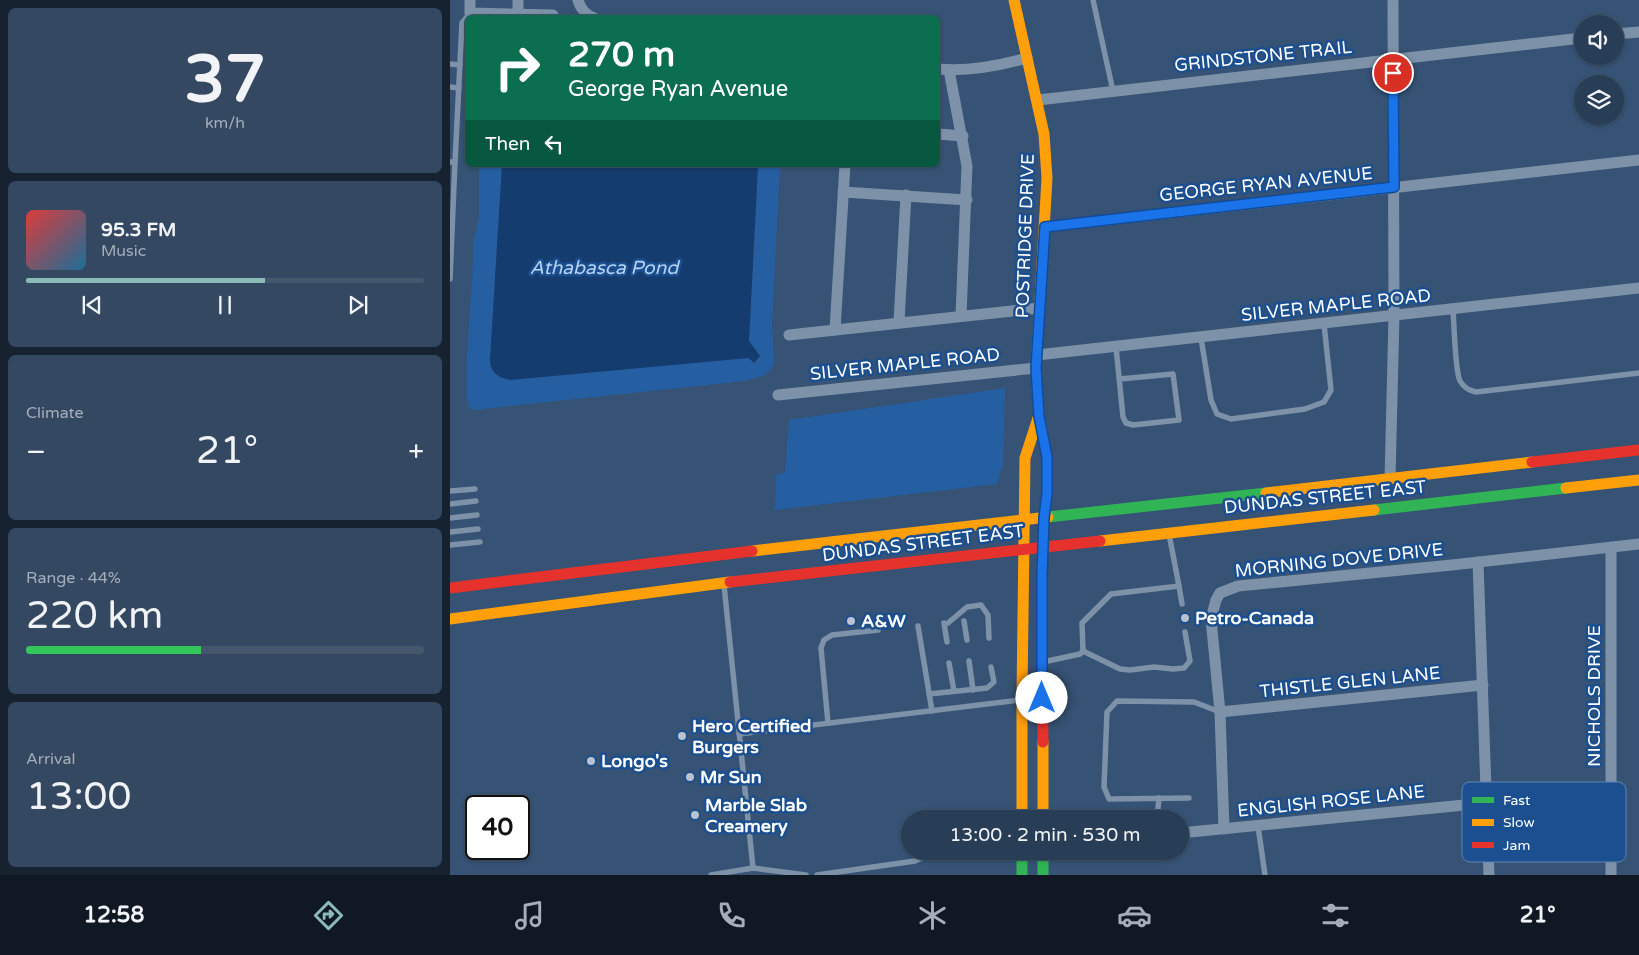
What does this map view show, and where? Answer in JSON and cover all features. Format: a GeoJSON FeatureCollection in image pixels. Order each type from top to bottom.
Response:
{"type":"FeatureCollection","features":[{"type":"Feature","properties":{"kind":"main road","name":"POSTRIDGE DRIVE"},"geometry":{"type":"LineString","coordinates":[[1014,0],[1038,100],[1046,158],[1047,201],[1036,368],[1039,416],[1047,457],[1047,493],[1042,574],[1043,810]]}},
{"type":"Feature","properties":{"kind":"main road","name":"POSTRIDGE DRIVE"},"geometry":{"type":"LineString","coordinates":[[1022,810],[1025,458],[1039,416]]}},
{"type":"Feature","properties":{"kind":"main road","name":"DUNDAS STREET EAST"},"geometry":{"type":"LineString","coordinates":[[450,588],[600,569],[1639,450]]}},
{"type":"Feature","properties":{"kind":"main road","name":"DUNDAS STREET EAST"},"geometry":{"type":"LineString","coordinates":[[450,619],[724,583],[1639,480]]}},
{"type":"Feature","properties":{"kind":"main road"},"geometry":{"type":"LineString","coordinates":[[1022,860],[1022,875]]}},
{"type":"Feature","properties":{"kind":"main road"},"geometry":{"type":"LineString","coordinates":[[1043,860],[1043,875]]}},
{"type":"Feature","properties":{"kind":"street"},"geometry":{"type":"LineString","coordinates":[[470,0],[470,13],[553,15]]}},
{"type":"Feature","properties":{"kind":"street"},"geometry":{"type":"LineString","coordinates":[[518,0],[518,14]]}},
{"type":"Feature","properties":{"kind":"street"},"geometry":{"type":"LineString","coordinates":[[578,0],[579,5],[588,15]]}},
{"type":"Feature","properties":{"kind":"street"},"geometry":{"type":"LineString","coordinates":[[1390,479],[1394,316],[1393,0]]}},
{"type":"Feature","properties":{"kind":"street"},"geometry":{"type":"LineString","coordinates":[[1624,33],[1639,32]]}},
{"type":"Feature","properties":{"kind":"street","name":"GRINDSTONE TRAIL"},"geometry":{"type":"LineString","coordinates":[[1038,100],[1574,39]]}},
{"type":"Feature","properties":{"kind":"street"},"geometry":{"type":"LineString","coordinates":[[961,316],[967,166],[963,136],[943,69],[980,69],[1027,58]]}},
{"type":"Feature","properties":{"kind":"street"},"geometry":{"type":"LineString","coordinates":[[940,134],[963,136]]}},
{"type":"Feature","properties":{"kind":"street","name":"GEORGE RYAN AVENUE"},"geometry":{"type":"LineString","coordinates":[[1045,227],[1639,160]]}},
{"type":"Feature","properties":{"kind":"street"},"geometry":{"type":"LineString","coordinates":[[835,330],[845,167]]}},
{"type":"Feature","properties":{"kind":"street"},"geometry":{"type":"LineString","coordinates":[[844,192],[967,200]]}},
{"type":"Feature","properties":{"kind":"street"},"geometry":{"type":"LineString","coordinates":[[899,322],[906,196]]}},
{"type":"Feature","properties":{"kind":"street","name":"SILVER MAPLE ROAD"},"geometry":{"type":"LineString","coordinates":[[1037,355],[1639,288]]}},
{"type":"Feature","properties":{"kind":"street"},"geometry":{"type":"LineString","coordinates":[[789,335],[1040,308]]}},
{"type":"Feature","properties":{"kind":"street","name":"SILVER MAPLE ROAD"},"geometry":{"type":"LineString","coordinates":[[778,395],[1036,368]]}},
{"type":"Feature","properties":{"kind":"street","name":"MORNING DOVE DRIVE"},"geometry":{"type":"LineString","coordinates":[[1224,829],[1220,712],[1210,619],[1220,593],[1238,586],[1639,544]]}},
{"type":"Feature","properties":{"kind":"street","name":"NICHOLS DRIVE"},"geometry":{"type":"LineString","coordinates":[[1611,547],[1611,782]]}},
{"type":"Feature","properties":{"kind":"street"},"geometry":{"type":"LineString","coordinates":[[1478,562],[1485,782]]}},
{"type":"Feature","properties":{"kind":"street","name":"THISTLE GLEN LANE"},"geometry":{"type":"LineString","coordinates":[[1220,712],[1483,685]]}},
{"type":"Feature","properties":{"kind":"street","name":"ENGLISH ROSE LANE"},"geometry":{"type":"LineString","coordinates":[[1189,832],[1462,805]]}},
{"type":"Feature","properties":{"kind":"street"},"geometry":{"type":"LineString","coordinates":[[1488,862],[1489,875]]}},
{"type":"Feature","properties":{"kind":"street","name":"NICHOLS DRIVE"},"geometry":{"type":"LineString","coordinates":[[1611,862],[1611,875]]}},
{"type":"Feature","properties":{"kind":"lane"},"geometry":{"type":"LineString","coordinates":[[1093,0],[1113,91]]}},
{"type":"Feature","properties":{"kind":"lane"},"geometry":{"type":"LineString","coordinates":[[450,279],[453,162],[462,23],[465,19]]}},
{"type":"Feature","properties":{"kind":"lane"},"geometry":{"type":"LineString","coordinates":[[450,64],[460,65]]}},
{"type":"Feature","properties":{"kind":"lane"},"geometry":{"type":"LineString","coordinates":[[450,88],[459,88]]}},
{"type":"Feature","properties":{"kind":"lane"},"geometry":{"type":"LineString","coordinates":[[1453,309],[1459,377],[1465,387],[1470,390],[1476,392],[1639,373]]}},
{"type":"Feature","properties":{"kind":"lane"},"geometry":{"type":"LineString","coordinates":[[1201,338],[1211,400],[1217,414],[1231,419],[1305,409],[1324,402],[1331,390],[1324,324]]}},
{"type":"Feature","properties":{"kind":"lane"},"geometry":{"type":"LineString","coordinates":[[1116,347],[1123,417],[1126,423],[1133,425],[1179,420],[1173,374],[1120,379]]}},
{"type":"Feature","properties":{"kind":"lane"},"geometry":{"type":"LineString","coordinates":[[450,491],[475,489]]}},
{"type":"Feature","properties":{"kind":"lane"},"geometry":{"type":"LineString","coordinates":[[450,504],[476,501]]}},
{"type":"Feature","properties":{"kind":"lane"},"geometry":{"type":"LineString","coordinates":[[450,518],[477,515]]}},
{"type":"Feature","properties":{"kind":"lane"},"geometry":{"type":"LineString","coordinates":[[450,532],[478,529]]}},
{"type":"Feature","properties":{"kind":"lane"},"geometry":{"type":"LineString","coordinates":[[1169,532],[1182,604]]}},
{"type":"Feature","properties":{"kind":"lane"},"geometry":{"type":"LineString","coordinates":[[450,545],[480,542]]}},
{"type":"Feature","properties":{"kind":"lane"},"geometry":{"type":"LineString","coordinates":[[724,583],[753,868]]}},
{"type":"Feature","properties":{"kind":"lane"},"geometry":{"type":"LineString","coordinates":[[1083,651],[1082,623],[1111,594],[1179,586]]}},
{"type":"Feature","properties":{"kind":"lane"},"geometry":{"type":"LineString","coordinates":[[947,642],[946,623],[967,607],[981,605],[988,615],[989,638]]}},
{"type":"Feature","properties":{"kind":"lane"},"geometry":{"type":"LineString","coordinates":[[964,621],[967,640]]}},
{"type":"Feature","properties":{"kind":"lane"},"geometry":{"type":"LineString","coordinates":[[918,626],[932,711]]}},
{"type":"Feature","properties":{"kind":"lane"},"geometry":{"type":"LineString","coordinates":[[828,723],[821,648],[824,640],[832,635],[878,630]]}},
{"type":"Feature","properties":{"kind":"lane"},"geometry":{"type":"LineString","coordinates":[[1083,651],[1120,669],[1184,668],[1190,661],[1185,632]]}},
{"type":"Feature","properties":{"kind":"lane"},"geometry":{"type":"LineString","coordinates":[[1043,662],[1080,654],[1083,651]]}},
{"type":"Feature","properties":{"kind":"lane"},"geometry":{"type":"LineString","coordinates":[[969,661],[973,690]]}},
{"type":"Feature","properties":{"kind":"lane"},"geometry":{"type":"LineString","coordinates":[[949,663],[954,692]]}},
{"type":"Feature","properties":{"kind":"lane"},"geometry":{"type":"LineString","coordinates":[[929,694],[987,688],[994,682],[991,667]]}},
{"type":"Feature","properties":{"kind":"lane"},"geometry":{"type":"LineString","coordinates":[[739,734],[932,711],[1022,697]]}},
{"type":"Feature","properties":{"kind":"lane"},"geometry":{"type":"LineString","coordinates":[[1189,798],[1109,799],[1104,788],[1107,712],[1117,701],[1194,702],[1220,712]]}},
{"type":"Feature","properties":{"kind":"lane"},"geometry":{"type":"LineString","coordinates":[[1157,810],[1158,798]]}},
{"type":"Feature","properties":{"kind":"lane"},"geometry":{"type":"LineString","coordinates":[[1258,826],[1265,875]]}},
{"type":"Feature","properties":{"kind":"lane"},"geometry":{"type":"LineString","coordinates":[[817,875],[917,860]]}},
{"type":"Feature","properties":{"kind":"lane"},"geometry":{"type":"LineString","coordinates":[[711,875],[753,868],[806,875]]}},
{"type":"Feature","properties":{"kind":"shaded area"},"geometry":{"type":"Polygon","coordinates":[[[479,167],[502,167],[490,364],[749,358],[754,362],[760,356],[749,342],[758,167],[780,167],[772,324],[774,361],[772,368],[765,375],[745,381],[473,410],[469,407],[467,398],[467,358],[473,242],[479,218],[479,167]]]}},
{"type":"Feature","properties":{"kind":"shaded area"},"geometry":{"type":"Polygon","coordinates":[[[1005,388],[1003,463],[997,484],[775,510],[776,475],[785,472],[789,420],[1005,388]]]}},
{"type":"Feature","properties":{"kind":"water","name":"Athabasca Pond"},"geometry":{"type":"Polygon","coordinates":[[[502,167],[758,167],[749,341],[760,356],[754,363],[749,358],[510,380],[498,376],[493,371],[490,360],[502,167]]]}},
{"type":"Feature","properties":{"kind":"traffic: fast"},"geometry":{"type":"LineString","coordinates":[[1374,510],[1566,488]]}},
{"type":"Feature","properties":{"kind":"traffic: fast"},"geometry":{"type":"LineString","coordinates":[[1048,517],[1266,493]]}},
{"type":"Feature","properties":{"kind":"traffic: fast"},"geometry":{"type":"LineString","coordinates":[[1022,860],[1022,875]]}},
{"type":"Feature","properties":{"kind":"traffic: fast"},"geometry":{"type":"LineString","coordinates":[[1043,860],[1043,875]]}},
{"type":"Feature","properties":{"kind":"traffic: slow"},"geometry":{"type":"LineString","coordinates":[[1014,0],[1044,134],[1047,178],[1036,368],[1039,416],[1042,430]]}},
{"type":"Feature","properties":{"kind":"traffic: slow"},"geometry":{"type":"LineString","coordinates":[[1022,695],[1025,458],[1038,418]]}},
{"type":"Feature","properties":{"kind":"traffic: slow"},"geometry":{"type":"LineString","coordinates":[[1266,493],[1532,462]]}},
{"type":"Feature","properties":{"kind":"traffic: slow"},"geometry":{"type":"LineString","coordinates":[[1566,488],[1639,480]]}},
{"type":"Feature","properties":{"kind":"traffic: slow"},"geometry":{"type":"LineString","coordinates":[[1100,541],[1374,510]]}},
{"type":"Feature","properties":{"kind":"traffic: slow"},"geometry":{"type":"LineString","coordinates":[[752,551],[1048,517]]}},
{"type":"Feature","properties":{"kind":"traffic: slow"},"geometry":{"type":"LineString","coordinates":[[450,619],[730,582]]}},
{"type":"Feature","properties":{"kind":"traffic: slow"},"geometry":{"type":"LineString","coordinates":[[1022,700],[1022,810]]}},
{"type":"Feature","properties":{"kind":"traffic: slow"},"geometry":{"type":"LineString","coordinates":[[1043,742],[1043,810]]}},
{"type":"Feature","properties":{"kind":"traffic: jam"},"geometry":{"type":"LineString","coordinates":[[1042,430],[1047,457],[1047,493],[1042,574],[1043,742]]}},
{"type":"Feature","properties":{"kind":"traffic: jam"},"geometry":{"type":"LineString","coordinates":[[1532,462],[1639,450]]}},
{"type":"Feature","properties":{"kind":"traffic: jam"},"geometry":{"type":"LineString","coordinates":[[730,582],[1100,541]]}},
{"type":"Feature","properties":{"kind":"traffic: jam"},"geometry":{"type":"LineString","coordinates":[[450,588],[752,551]]}},
{"type":"Feature","properties":{"kind":"place","name":"Petro-Canada"},"geometry":{"type":"Point","coordinates":[1185,618]}},
{"type":"Feature","properties":{"kind":"place","name":"A&W"},"geometry":{"type":"Point","coordinates":[851,621]}},
{"type":"Feature","properties":{"kind":"place","name":"Hero Certified Burgers"},"geometry":{"type":"Point","coordinates":[682,736]}},
{"type":"Feature","properties":{"kind":"place","name":"Longo's"},"geometry":{"type":"Point","coordinates":[591,761]}},
{"type":"Feature","properties":{"kind":"place","name":"Mr Sun"},"geometry":{"type":"Point","coordinates":[690,777]}},
{"type":"Feature","properties":{"kind":"place","name":"Marble Slab Creamery"},"geometry":{"type":"Point","coordinates":[695,815]}},
{"type":"Feature","properties":{"kind":"route"},"geometry":{"type":"LineString","coordinates":[[1042,698],[1042,574],[1047,493],[1047,457],[1039,416],[1036,368],[1045,227],[1394,187],[1393,73]]}}]}
